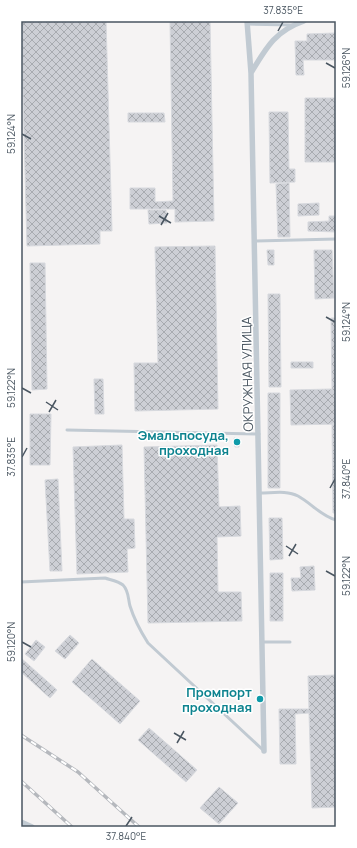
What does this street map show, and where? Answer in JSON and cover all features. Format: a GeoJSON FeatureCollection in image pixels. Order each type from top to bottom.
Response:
{"type":"FeatureCollection","features":[{"type":"Feature","properties":{"kind":"street"},"geometry":{"type":"LineString","coordinates":[[251,72],[271,41],[294,25],[304,21]]}},
{"type":"Feature","properties":{"kind":"street","name":"ОКРУЖНАЯ УЛИЦА"},"geometry":{"type":"LineString","coordinates":[[248,23],[251,72],[256,241],[264,751]]}},
{"type":"Feature","properties":{"kind":"street"},"geometry":{"type":"LineString","coordinates":[[21,822],[32,827]]}},
{"type":"Feature","properties":{"kind":"lane"},"geometry":{"type":"LineString","coordinates":[[248,23],[294,25]]}},
{"type":"Feature","properties":{"kind":"lane"},"geometry":{"type":"LineString","coordinates":[[256,241],[336,240]]}},
{"type":"Feature","properties":{"kind":"lane"},"geometry":{"type":"LineString","coordinates":[[67,430],[259,434]]}},
{"type":"Feature","properties":{"kind":"lane"},"geometry":{"type":"LineString","coordinates":[[260,492],[289,493],[298,496],[336,520]]}},
{"type":"Feature","properties":{"kind":"lane"},"geometry":{"type":"LineString","coordinates":[[21,582],[105,578],[118,582],[124,586],[128,594],[130,605],[148,643],[264,751]]}},
{"type":"Feature","properties":{"kind":"lane"},"geometry":{"type":"LineString","coordinates":[[263,642],[290,642]]}},
{"type":"Feature","properties":{"kind":"building"},"geometry":{"type":"Polygon","coordinates":[[[21,21],[106,21],[112,231],[100,231],[100,244],[27,246],[21,21]]]}},
{"type":"Feature","properties":{"kind":"building"},"geometry":{"type":"Polygon","coordinates":[[[170,21],[210,21],[214,221],[175,222],[175,209],[130,209],[130,188],[155,188],[155,202],[173,201],[170,21]]]}},
{"type":"Feature","properties":{"kind":"building"},"geometry":{"type":"Polygon","coordinates":[[[336,33],[336,60],[303,60],[304,75],[296,75],[295,41],[307,41],[307,34],[336,33]]]}},
{"type":"Feature","properties":{"kind":"building"},"geometry":{"type":"Polygon","coordinates":[[[305,98],[336,98],[336,162],[305,162],[305,98]]]}},
{"type":"Feature","properties":{"kind":"building"},"geometry":{"type":"Polygon","coordinates":[[[269,112],[288,112],[289,169],[295,169],[295,182],[270,183],[269,112]]]}},
{"type":"Feature","properties":{"kind":"building"},"geometry":{"type":"Polygon","coordinates":[[[128,113],[164,113],[165,122],[128,122],[128,113]]]}},
{"type":"Feature","properties":{"kind":"building"},"geometry":{"type":"Polygon","coordinates":[[[289,183],[290,237],[278,237],[276,184],[289,183]]]}},
{"type":"Feature","properties":{"kind":"building"},"geometry":{"type":"Polygon","coordinates":[[[319,203],[319,215],[298,216],[298,204],[319,203]]]}},
{"type":"Feature","properties":{"kind":"building"},"geometry":{"type":"Polygon","coordinates":[[[148,210],[166,210],[167,223],[149,224],[148,210]]]}},
{"type":"Feature","properties":{"kind":"building"},"geometry":{"type":"Polygon","coordinates":[[[329,216],[336,216],[336,232],[308,231],[308,222],[329,221],[329,216]]]}},
{"type":"Feature","properties":{"kind":"building"},"geometry":{"type":"Polygon","coordinates":[[[215,246],[218,409],[135,411],[134,363],[158,363],[155,247],[215,246]]]}},
{"type":"Feature","properties":{"kind":"building"},"geometry":{"type":"Polygon","coordinates":[[[267,250],[274,250],[274,265],[268,265],[267,250]]]}},
{"type":"Feature","properties":{"kind":"building"},"geometry":{"type":"Polygon","coordinates":[[[314,250],[332,250],[334,298],[315,299],[314,250]]]}},
{"type":"Feature","properties":{"kind":"building"},"geometry":{"type":"Polygon","coordinates":[[[30,263],[45,263],[47,389],[32,390],[30,263]]]}},
{"type":"Feature","properties":{"kind":"building"},"geometry":{"type":"Polygon","coordinates":[[[268,294],[280,294],[281,387],[269,387],[268,294]]]}},
{"type":"Feature","properties":{"kind":"building"},"geometry":{"type":"Polygon","coordinates":[[[331,318],[336,318],[336,424],[291,425],[290,390],[332,389],[331,318]]]}},
{"type":"Feature","properties":{"kind":"building"},"geometry":{"type":"Polygon","coordinates":[[[291,362],[313,362],[313,368],[291,368],[291,362]]]}},
{"type":"Feature","properties":{"kind":"building"},"geometry":{"type":"Polygon","coordinates":[[[94,379],[103,379],[104,414],[95,414],[94,379]]]}},
{"type":"Feature","properties":{"kind":"building"},"geometry":{"type":"Polygon","coordinates":[[[268,393],[280,393],[280,488],[268,488],[268,393]]]}},
{"type":"Feature","properties":{"kind":"building"},"geometry":{"type":"Polygon","coordinates":[[[30,414],[51,414],[50,465],[30,465],[30,414]]]}},
{"type":"Feature","properties":{"kind":"building"},"geometry":{"type":"Polygon","coordinates":[[[332,424],[336,424],[336,513],[333,513],[332,424]]]}},
{"type":"Feature","properties":{"kind":"building","name":"Эмальпосуда, проходная"},"geometry":{"type":"Polygon","coordinates":[[[234,438],[239,438],[239,447],[235,447],[234,438]]]}},
{"type":"Feature","properties":{"kind":"building"},"geometry":{"type":"Polygon","coordinates":[[[122,445],[124,519],[134,519],[135,548],[127,549],[128,572],[77,574],[73,447],[122,445]]]}},
{"type":"Feature","properties":{"kind":"building"},"geometry":{"type":"Polygon","coordinates":[[[217,445],[219,507],[240,506],[241,536],[217,537],[218,592],[241,592],[242,621],[148,623],[144,447],[217,445]]]}},
{"type":"Feature","properties":{"kind":"building"},"geometry":{"type":"Polygon","coordinates":[[[58,479],[62,571],[50,571],[45,480],[58,479]]]}},
{"type":"Feature","properties":{"kind":"building"},"geometry":{"type":"Polygon","coordinates":[[[269,518],[282,518],[283,559],[270,560],[269,518]]]}},
{"type":"Feature","properties":{"kind":"building"},"geometry":{"type":"Polygon","coordinates":[[[314,566],[315,590],[292,591],[291,578],[301,578],[300,567],[314,566]]]}},
{"type":"Feature","properties":{"kind":"building"},"geometry":{"type":"Polygon","coordinates":[[[270,573],[283,573],[283,621],[270,621],[270,573]]]}},
{"type":"Feature","properties":{"kind":"building"},"geometry":{"type":"Polygon","coordinates":[[[70,635],[79,643],[65,659],[55,651],[70,635]]]}},
{"type":"Feature","properties":{"kind":"building"},"geometry":{"type":"Polygon","coordinates":[[[36,640],[45,647],[34,661],[25,654],[36,640]]]}},
{"type":"Feature","properties":{"kind":"building"},"geometry":{"type":"Polygon","coordinates":[[[21,658],[57,690],[50,698],[21,672],[21,658]]]}},
{"type":"Feature","properties":{"kind":"building"},"geometry":{"type":"Polygon","coordinates":[[[92,659],[140,701],[120,724],[72,682],[92,659]]]}},
{"type":"Feature","properties":{"kind":"building"},"geometry":{"type":"Polygon","coordinates":[[[336,675],[336,807],[312,808],[309,713],[295,714],[296,764],[280,764],[279,709],[309,709],[308,676],[336,675]]]}},
{"type":"Feature","properties":{"kind":"building"},"geometry":{"type":"Polygon","coordinates":[[[149,728],[197,770],[186,782],[138,740],[149,728]]]}},
{"type":"Feature","properties":{"kind":"building"},"geometry":{"type":"Polygon","coordinates":[[[219,787],[238,803],[219,824],[200,808],[219,787]]]}},
{"type":"Feature","properties":{"kind":"railway"},"geometry":{"type":"LineString","coordinates":[[21,735],[78,772],[139,827]]}},
{"type":"Feature","properties":{"kind":"railway"},"geometry":{"type":"LineString","coordinates":[[21,781],[72,827]]}},
{"type":"Feature","properties":{"kind":"place","name":"Эмальпосуда, проходная"},"geometry":{"type":"Point","coordinates":[237,442]}},
{"type":"Feature","properties":{"kind":"place","name":"Промпорт проходная"},"geometry":{"type":"Point","coordinates":[260,699]}}]}
